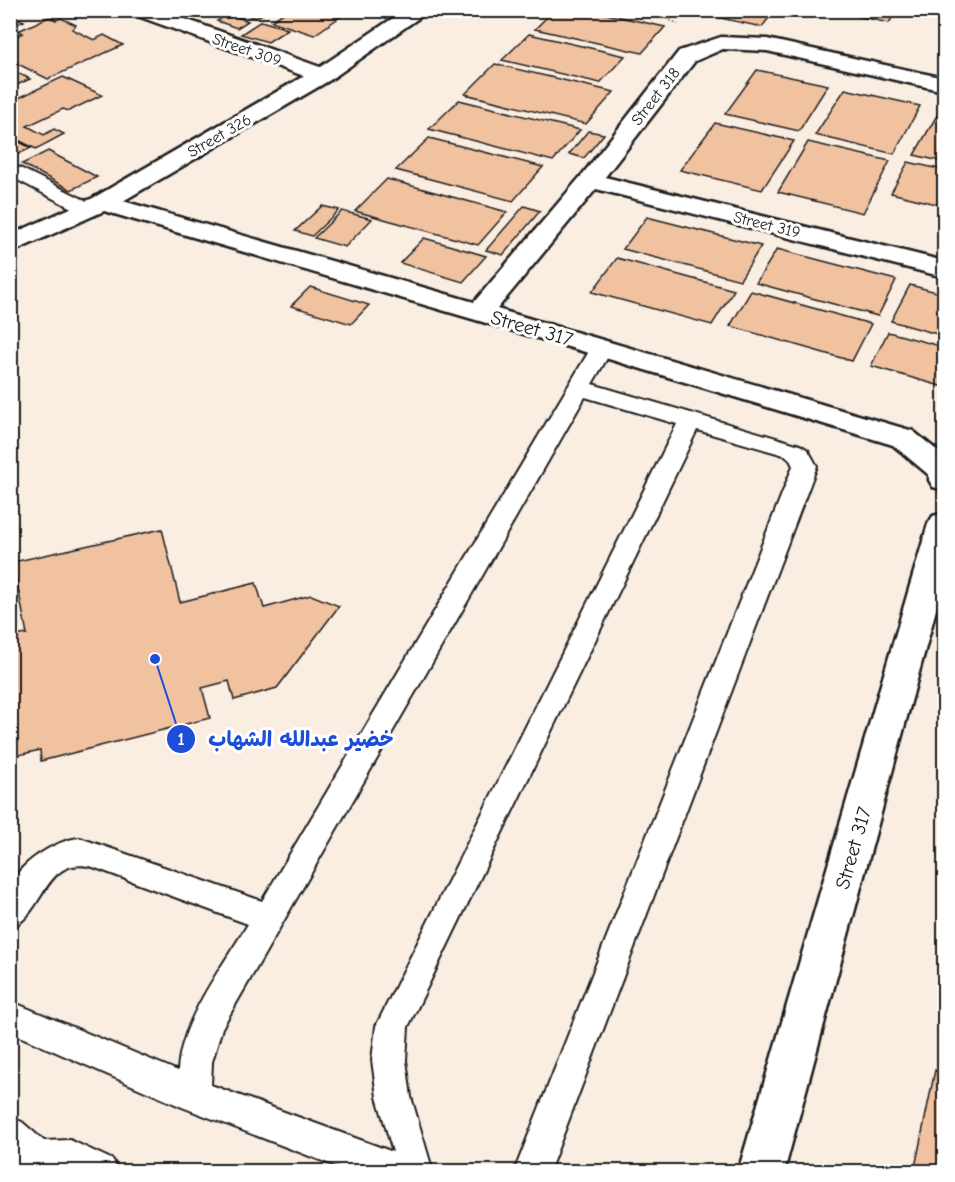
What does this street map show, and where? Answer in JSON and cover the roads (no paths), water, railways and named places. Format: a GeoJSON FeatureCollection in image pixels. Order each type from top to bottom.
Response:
{"type":"FeatureCollection","features":[{"type":"Feature","properties":{"kind":"street","name":"Street 326"},"geometry":{"type":"LineString","coordinates":[[10,245],[95,206],[322,75],[420,10]]}},
{"type":"Feature","properties":{"kind":"street","name":"Street 309"},"geometry":{"type":"LineString","coordinates":[[154,13],[322,75]]}},
{"type":"Feature","properties":{"kind":"street","name":"Street 318"},"geometry":{"type":"LineString","coordinates":[[479,313],[591,180],[687,56],[721,42],[767,45],[945,84]]}},
{"type":"Feature","properties":{"kind":"street","name":"Street 319"},"geometry":{"type":"LineString","coordinates":[[591,180],[945,269]]}},
{"type":"Feature","properties":{"kind":"street","name":"Street 317"},"geometry":{"type":"LineString","coordinates":[[95,206],[602,348],[903,438],[944,471],[945,480]]}},
{"type":"Feature","properties":{"kind":"street","name":"Street 317"},"geometry":{"type":"LineString","coordinates":[[761,1172],[945,524]]}},
{"type":"Feature","properties":{"kind":"lane"},"geometry":{"type":"LineString","coordinates":[[10,168],[95,206]]}},
{"type":"Feature","properties":{"kind":"lane"},"geometry":{"type":"LineString","coordinates":[[194,1095],[195,1062],[207,1023],[602,348]]}},
{"type":"Feature","properties":{"kind":"lane"},"geometry":{"type":"LineString","coordinates":[[531,1172],[805,466],[800,455],[792,450],[580,388]]}},
{"type":"Feature","properties":{"kind":"lane"},"geometry":{"type":"LineString","coordinates":[[416,1172],[394,1097],[389,1060],[392,1026],[690,421]]}},
{"type":"Feature","properties":{"kind":"lane"},"geometry":{"type":"LineString","coordinates":[[10,914],[39,872],[57,856],[76,850],[94,854],[268,917]]}},
{"type":"Feature","properties":{"kind":"lane"},"geometry":{"type":"LineString","coordinates":[[10,1016],[194,1095],[399,1172]]}},
{"type":"Feature","properties":{"kind":"lane"},"geometry":{"type":"LineString","coordinates":[[10,1134],[28,1165],[70,1158],[101,1172]]}},
{"type":"Feature","properties":{"kind":"place","name":"خضير عبدالله الشهاب"},"geometry":{"type":"Point","coordinates":[155,659]}}]}
